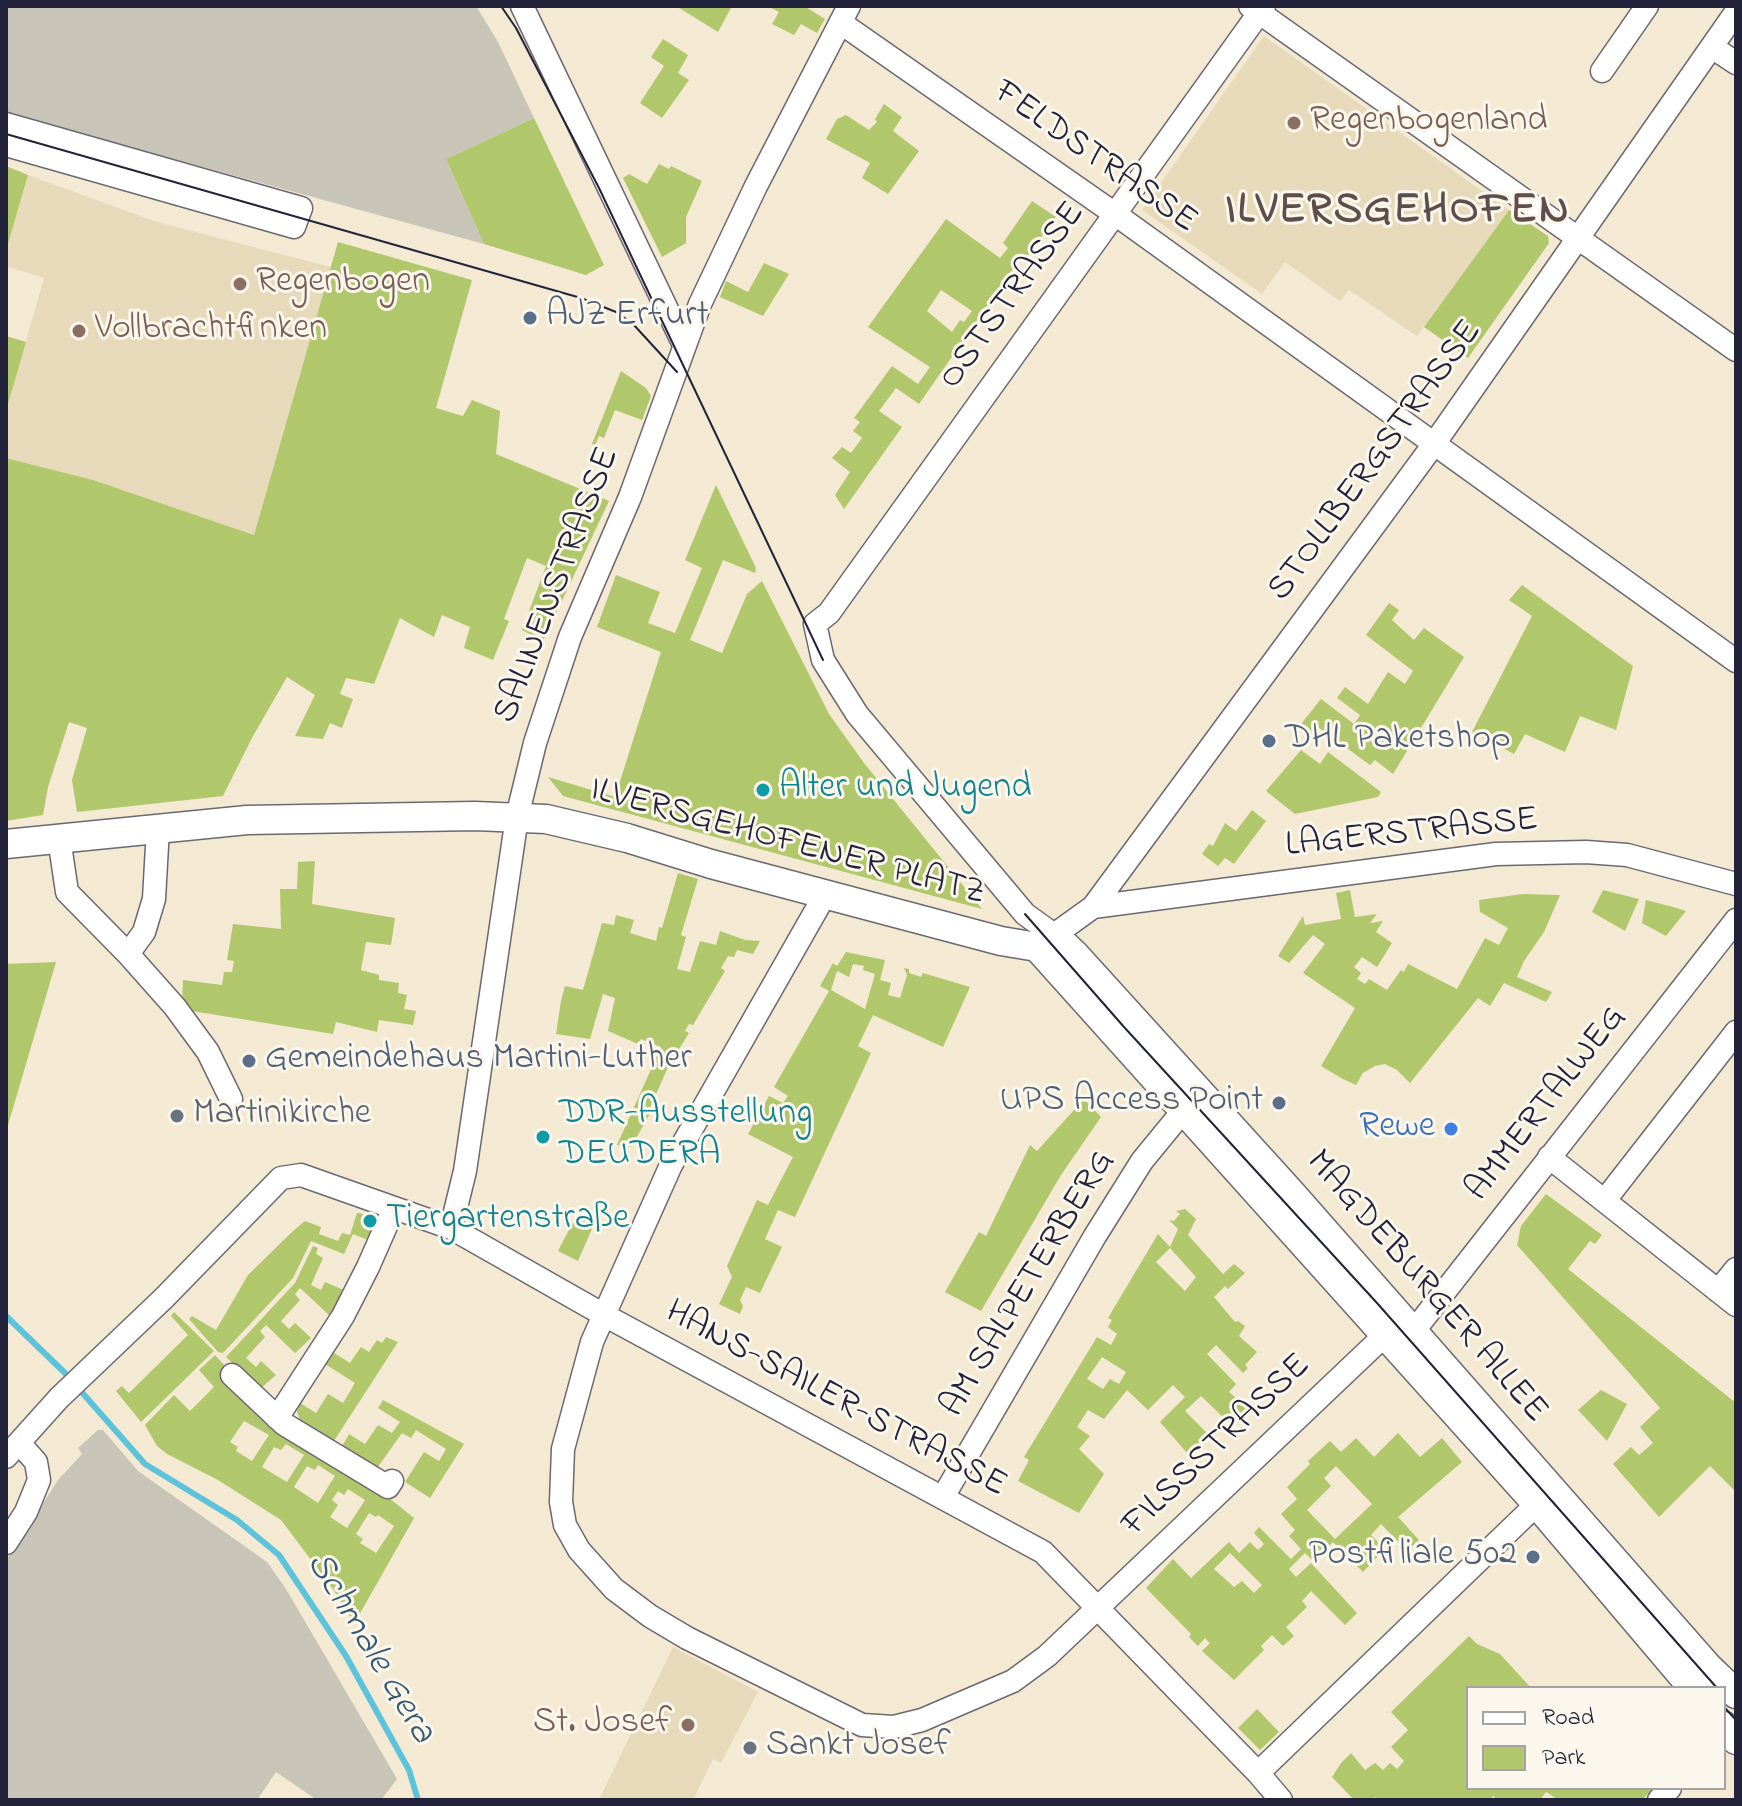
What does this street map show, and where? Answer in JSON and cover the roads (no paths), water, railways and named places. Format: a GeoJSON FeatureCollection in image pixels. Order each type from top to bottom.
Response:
{"type":"FeatureCollection","features":[{"type":"Feature","properties":{"kind":"main road","name":"ILVERSGEHOFENER PLATZ"},"geometry":{"type":"LineString","coordinates":[[6,844],[158,828],[309,817],[551,819],[1001,941],[1046,941]]}},
{"type":"Feature","properties":{"kind":"main road","name":"MAGDEBURGER ALLEE"},"geometry":{"type":"LineString","coordinates":[[1046,941],[1183,1111],[1399,1333],[1736,1694]]}},
{"type":"Feature","properties":{"kind":"main road","name":"MAGDEBURGER ALLEE"},"geometry":{"type":"LineString","coordinates":[[1046,941],[1291,1193],[1537,1504],[1691,1686]]}},
{"type":"Feature","properties":{"kind":"street"},"geometry":{"type":"LineString","coordinates":[[522,6],[684,345]]}},
{"type":"Feature","properties":{"kind":"street"},"geometry":{"type":"LineString","coordinates":[[1602,71],[1647,6]]}},
{"type":"Feature","properties":{"kind":"street"},"geometry":{"type":"LineString","coordinates":[[1258,8],[1578,240],[1736,350]]}},
{"type":"Feature","properties":{"kind":"street","name":"OSTSTRASSE"},"geometry":{"type":"LineString","coordinates":[[823,660],[815,624],[829,613],[1115,214],[1258,8]]}},
{"type":"Feature","properties":{"kind":"street","name":"STOLLBERGSTRASSE"},"geometry":{"type":"LineString","coordinates":[[1046,941],[1093,907],[1434,444],[1736,12]]}},
{"type":"Feature","properties":{"kind":"street","name":"SALINENSTRASSE"},"geometry":{"type":"LineString","coordinates":[[451,1228],[465,1171],[517,817],[535,743],[570,637],[630,497],[700,304],[756,186],[845,14]]}},
{"type":"Feature","properties":{"kind":"street","name":"FELDSTRASSE"},"geometry":{"type":"LineString","coordinates":[[845,14],[1115,214],[1736,661]]}},
{"type":"Feature","properties":{"kind":"street"},"geometry":{"type":"LineString","coordinates":[[1712,47],[1736,63]]}},
{"type":"Feature","properties":{"kind":"street"},"geometry":{"type":"LineString","coordinates":[[6,124],[301,208],[294,227],[6,145]]}},
{"type":"Feature","properties":{"kind":"street","name":"MAGDEBURGER ALLEE"},"geometry":{"type":"LineString","coordinates":[[823,660],[857,714],[1046,941]]}},
{"type":"Feature","properties":{"kind":"street"},"geometry":{"type":"LineString","coordinates":[[128,954],[144,932],[154,899],[158,828]]}},
{"type":"Feature","properties":{"kind":"street"},"geometry":{"type":"LineString","coordinates":[[59,838],[67,892],[175,1007],[208,1052],[231,1099]]}},
{"type":"Feature","properties":{"kind":"street","name":"LAGERSTRASSE"},"geometry":{"type":"LineString","coordinates":[[1093,907],[1496,854],[1586,852],[1627,855],[1736,884]]}},
{"type":"Feature","properties":{"kind":"street","name":"FILSSSTRASSE"},"geometry":{"type":"LineString","coordinates":[[826,893],[671,1165],[592,1342],[563,1449],[561,1502],[565,1525],[586,1559],[614,1589],[662,1624],[862,1725],[894,1727],[922,1720],[1013,1681],[1047,1656],[1399,1333]]}},
{"type":"Feature","properties":{"kind":"street","name":"AMMERTALWEG"},"geometry":{"type":"LineString","coordinates":[[1399,1333],[1549,1157],[1736,920]]}},
{"type":"Feature","properties":{"kind":"street"},"geometry":{"type":"LineString","coordinates":[[1605,1200],[1736,1032]]}},
{"type":"Feature","properties":{"kind":"street","name":"AM SALPETERBERG"},"geometry":{"type":"LineString","coordinates":[[943,1497],[1102,1223],[1142,1161],[1183,1111]]}},
{"type":"Feature","properties":{"kind":"street"},"geometry":{"type":"LineString","coordinates":[[1549,1157],[1727,1298],[1736,1269]]}},
{"type":"Feature","properties":{"kind":"street","name":"HANS-SAILER-STRASSE"},"geometry":{"type":"LineString","coordinates":[[13,1450],[59,1398],[164,1298],[281,1178],[301,1175],[451,1228],[604,1315],[1043,1552],[1281,1800]]}},
{"type":"Feature","properties":{"kind":"street"},"geometry":{"type":"LineString","coordinates":[[277,1418],[343,1316],[394,1208]]}},
{"type":"Feature","properties":{"kind":"street"},"geometry":{"type":"LineString","coordinates":[[232,1375],[277,1418],[388,1487],[392,1481]]}},
{"type":"Feature","properties":{"kind":"street"},"geometry":{"type":"LineString","coordinates":[[6,1543],[26,1512],[39,1480],[36,1462],[13,1450]]}},
{"type":"Feature","properties":{"kind":"street"},"geometry":{"type":"LineString","coordinates":[[1258,1773],[1537,1504]]}},
{"type":"Feature","properties":{"kind":"waterway","name":"Schmale Gera"},"geometry":{"type":"LineString","coordinates":[[6,1316],[64,1372],[145,1464],[237,1520],[279,1555],[346,1656],[409,1770],[418,1800]]}},
{"type":"Feature","properties":{"kind":"tram line"},"geometry":{"type":"LineString","coordinates":[[501,6],[516,28],[599,188],[823,660]]}},
{"type":"Feature","properties":{"kind":"tram line"},"geometry":{"type":"LineString","coordinates":[[6,134],[581,298],[616,312],[633,324],[677,372]]}},
{"type":"Feature","properties":{"kind":"tram line"},"geometry":{"type":"LineString","coordinates":[[1025,914],[1124,1027],[1377,1303],[1715,1686]]}},
{"type":"Feature","properties":{"kind":"tram line"},"geometry":{"type":"LineString","coordinates":[[1726,1709],[1736,1720]]}},
{"type":"Feature","properties":{"kind":"place","name":"Regenbogenland"},"geometry":{"type":"Point","coordinates":[1294,123]}},
{"type":"Feature","properties":{"kind":"place","name":"Regenbogen"},"geometry":{"type":"Point","coordinates":[240,284]}},
{"type":"Feature","properties":{"kind":"place","name":"AJZ Erfurt"},"geometry":{"type":"Point","coordinates":[530,318]}},
{"type":"Feature","properties":{"kind":"place","name":"Vollbrachtfinken"},"geometry":{"type":"Point","coordinates":[79,331]}},
{"type":"Feature","properties":{"kind":"place","name":"DHL Paketshop"},"geometry":{"type":"Point","coordinates":[1269,741]}},
{"type":"Feature","properties":{"kind":"place","name":"Alter und Jugend"},"geometry":{"type":"Point","coordinates":[763,790]}},
{"type":"Feature","properties":{"kind":"place","name":"Gemeindehaus Martini-Luther"},"geometry":{"type":"Point","coordinates":[249,1061]}},
{"type":"Feature","properties":{"kind":"place","name":"UPS Access Point"},"geometry":{"type":"Point","coordinates":[1279,1103]}},
{"type":"Feature","properties":{"kind":"place","name":"Martinikirche"},"geometry":{"type":"Point","coordinates":[177,1116]}},
{"type":"Feature","properties":{"kind":"place","name":"Rewe"},"geometry":{"type":"Point","coordinates":[1451,1129]}},
{"type":"Feature","properties":{"kind":"place","name":"DDR-Ausstellung DEUDERA"},"geometry":{"type":"Point","coordinates":[543,1137]}},
{"type":"Feature","properties":{"kind":"place","name":"Tiergartenstraße"},"geometry":{"type":"Point","coordinates":[370,1221]}},
{"type":"Feature","properties":{"kind":"place","name":"Postfiliale 502"},"geometry":{"type":"Point","coordinates":[1533,1557]}},
{"type":"Feature","properties":{"kind":"place","name":"St. Josef"},"geometry":{"type":"Point","coordinates":[688,1725]}},
{"type":"Feature","properties":{"kind":"place","name":"Sankt Josef"},"geometry":{"type":"Point","coordinates":[750,1748]}},
{"type":"Feature","properties":{"kind":"district","name":"ILVERSGEHOFEN"},"geometry":{"type":"Point","coordinates":[1398,214]}}]}
